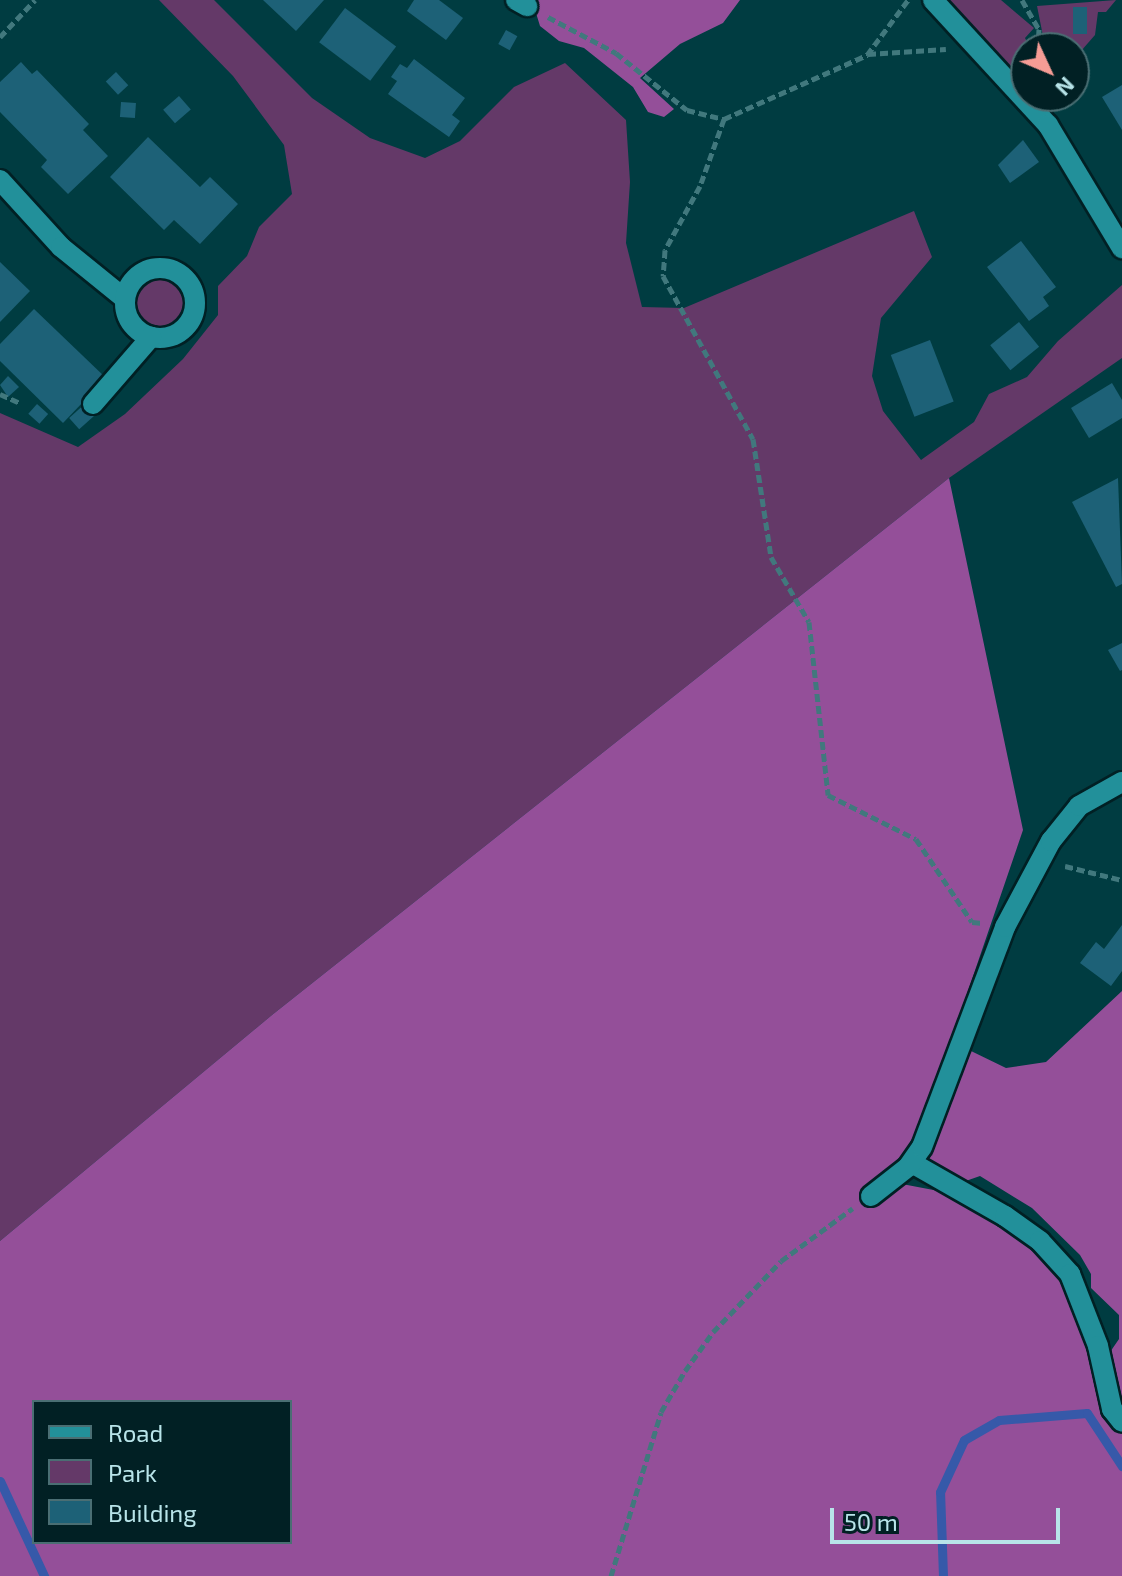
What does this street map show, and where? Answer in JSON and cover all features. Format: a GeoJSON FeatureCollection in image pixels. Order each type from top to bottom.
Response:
{"type":"FeatureCollection","features":[{"type":"Feature","properties":{"kind":"street"},"geometry":{"type":"LineString","coordinates":[[933,0],[1048,125],[1122,248]]}},
{"type":"Feature","properties":{"kind":"street"},"geometry":{"type":"LineString","coordinates":[[0,180],[61,247],[124,298]]}},
{"type":"Feature","properties":{"kind":"street"},"geometry":{"type":"LineString","coordinates":[[162,266],[181,273],[192,286],[196,301],[184,329],[168,338],[151,337],[136,329],[125,313],[124,298],[142,271],[162,266]]}},
{"type":"Feature","properties":{"kind":"street"},"geometry":{"type":"LineString","coordinates":[[93,404],[151,337]]}},
{"type":"Feature","properties":{"kind":"street"},"geometry":{"type":"LineString","coordinates":[[871,1196],[912,1163],[1005,927],[1041,860],[1079,806],[1122,782]]}},
{"type":"Feature","properties":{"kind":"street"},"geometry":{"type":"LineString","coordinates":[[912,1163],[1005,1216],[1040,1241],[1070,1274],[1098,1346],[1112,1409],[1122,1422]]}},
{"type":"Feature","properties":{"kind":"path"},"geometry":{"type":"LineString","coordinates":[[0,37],[35,0]]}},
{"type":"Feature","properties":{"kind":"path"},"geometry":{"type":"LineString","coordinates":[[867,55],[908,0]]}},
{"type":"Feature","properties":{"kind":"path"},"geometry":{"type":"LineString","coordinates":[[1022,0],[1039,32]]}},
{"type":"Feature","properties":{"kind":"path"},"geometry":{"type":"LineString","coordinates":[[521,3],[616,53],[687,110],[724,119],[867,55],[947,49],[990,61]]}},
{"type":"Feature","properties":{"kind":"path"},"geometry":{"type":"LineString","coordinates":[[724,119],[700,186],[665,250],[663,276],[753,439],[771,557],[809,622],[828,795],[916,839],[972,922],[1005,927]]}},
{"type":"Feature","properties":{"kind":"path"},"geometry":{"type":"LineString","coordinates":[[0,394],[20,403]]}},
{"type":"Feature","properties":{"kind":"path"},"geometry":{"type":"LineString","coordinates":[[1041,860],[1122,880]]}},
{"type":"Feature","properties":{"kind":"path"},"geometry":{"type":"LineString","coordinates":[[611,1576],[661,1412],[685,1371],[713,1332],[781,1261],[871,1196]]}},
{"type":"Feature","properties":{"kind":"green space"},"geometry":{"type":"Polygon","coordinates":[[[159,0],[214,0],[312,98],[370,138],[425,158],[460,141],[514,87],[565,63],[626,120],[630,182],[626,243],[642,307],[684,308],[914,211],[932,257],[881,318],[872,376],[883,411],[921,460],[974,422],[989,394],[1027,377],[1058,341],[1122,285],[1122,358],[949,478],[272,1015],[0,1241],[0,413],[78,447],[125,414],[183,359],[218,315],[218,286],[247,256],[259,227],[292,194],[284,145],[233,76],[159,0]]]}},
{"type":"Feature","properties":{"kind":"green space"},"geometry":{"type":"Polygon","coordinates":[[[943,0],[1001,0],[1034,28],[1030,32],[1010,32],[1010,74],[943,0]]]}},
{"type":"Feature","properties":{"kind":"green space"},"geometry":{"type":"Polygon","coordinates":[[[1116,0],[1106,12],[1098,12],[1095,35],[1090,41],[1090,32],[1042,32],[1037,6],[1116,0]]]}},
{"type":"Feature","properties":{"kind":"green space"},"geometry":{"type":"Polygon","coordinates":[[[161,276],[179,284],[187,302],[179,320],[161,328],[143,320],[135,302],[143,284],[161,276]]]}},
{"type":"Feature","properties":{"kind":"shaded area"},"geometry":{"type":"Polygon","coordinates":[[[532,0],[740,0],[723,23],[680,44],[640,78],[674,109],[664,117],[648,112],[633,87],[584,48],[559,41],[540,26],[532,0]]]}},
{"type":"Feature","properties":{"kind":"shaded area"},"geometry":{"type":"Polygon","coordinates":[[[949,478],[1023,830],[902,1184],[944,1192],[1002,1222],[1052,1263],[1075,1302],[1111,1420],[1122,1434],[1122,1576],[0,1576],[0,1241],[272,1015],[949,478]]]}},
{"type":"Feature","properties":{"kind":"shaded area"},"geometry":{"type":"Polygon","coordinates":[[[1122,991],[1122,1411],[1106,1358],[1119,1339],[1119,1315],[1091,1288],[1091,1274],[1080,1255],[1032,1208],[980,1176],[960,1183],[920,1163],[971,1051],[1006,1068],[1046,1062],[1122,991]]]}},
{"type":"Feature","properties":{"kind":"building"},"geometry":{"type":"Polygon","coordinates":[[[263,0],[324,0],[296,31],[263,0]]]}},
{"type":"Feature","properties":{"kind":"building"},"geometry":{"type":"Polygon","coordinates":[[[414,0],[439,0],[463,18],[446,40],[407,11],[414,0]]]}},
{"type":"Feature","properties":{"kind":"building"},"geometry":{"type":"Polygon","coordinates":[[[1073,7],[1087,7],[1087,32],[1073,32],[1073,7]]]}},
{"type":"Feature","properties":{"kind":"building"},"geometry":{"type":"Polygon","coordinates":[[[345,8],[396,47],[370,81],[319,42],[345,8]]]}},
{"type":"Feature","properties":{"kind":"building"},"geometry":{"type":"Polygon","coordinates":[[[506,30],[517,36],[510,50],[498,44],[506,30]]]}},
{"type":"Feature","properties":{"kind":"building"},"geometry":{"type":"Polygon","coordinates":[[[414,59],[465,98],[452,115],[460,121],[449,137],[388,94],[397,81],[391,77],[400,64],[407,68],[414,59]]]}},
{"type":"Feature","properties":{"kind":"building"},"geometry":{"type":"Polygon","coordinates":[[[21,62],[32,74],[37,70],[89,124],[83,130],[108,156],[68,194],[41,167],[47,160],[0,112],[0,82],[21,62]]]}},
{"type":"Feature","properties":{"kind":"building"},"geometry":{"type":"Polygon","coordinates":[[[116,72],[128,85],[118,95],[106,82],[116,72]]]}},
{"type":"Feature","properties":{"kind":"building"},"geometry":{"type":"Polygon","coordinates":[[[1122,85],[1122,130],[1102,97],[1122,85]]]}},
{"type":"Feature","properties":{"kind":"building"},"geometry":{"type":"Polygon","coordinates":[[[179,96],[191,110],[175,123],[163,110],[179,96]]]}},
{"type":"Feature","properties":{"kind":"building"},"geometry":{"type":"Polygon","coordinates":[[[121,102],[136,103],[135,118],[120,117],[121,102]]]}},
{"type":"Feature","properties":{"kind":"building"},"geometry":{"type":"Polygon","coordinates":[[[148,137],[200,187],[210,177],[238,204],[200,244],[174,220],[164,230],[110,177],[148,137]]]}},
{"type":"Feature","properties":{"kind":"building"},"geometry":{"type":"Polygon","coordinates":[[[1023,140],[1039,162],[1010,183],[998,165],[1023,140]]]}},
{"type":"Feature","properties":{"kind":"building"},"geometry":{"type":"Polygon","coordinates":[[[1021,241],[1056,287],[1043,297],[1049,306],[1029,321],[987,267],[1021,241]]]}},
{"type":"Feature","properties":{"kind":"building"},"geometry":{"type":"Polygon","coordinates":[[[0,262],[30,291],[0,322],[0,262]]]}},
{"type":"Feature","properties":{"kind":"building"},"geometry":{"type":"Polygon","coordinates":[[[34,309],[106,378],[63,423],[0,361],[0,344],[34,309]]]}},
{"type":"Feature","properties":{"kind":"building"},"geometry":{"type":"Polygon","coordinates":[[[1019,322],[1039,347],[1010,370],[990,345],[1019,322]]]}},
{"type":"Feature","properties":{"kind":"building"},"geometry":{"type":"Polygon","coordinates":[[[930,340],[954,402],[914,417],[891,355],[930,340]]]}},
{"type":"Feature","properties":{"kind":"building"},"geometry":{"type":"Polygon","coordinates":[[[8,376],[19,387],[8,397],[0,385],[8,376]]]}},
{"type":"Feature","properties":{"kind":"building"},"geometry":{"type":"Polygon","coordinates":[[[1112,383],[1122,400],[1122,418],[1089,438],[1071,408],[1112,383]]]}},
{"type":"Feature","properties":{"kind":"building"},"geometry":{"type":"Polygon","coordinates":[[[87,402],[97,413],[79,429],[69,418],[87,402]]]}},
{"type":"Feature","properties":{"kind":"building"},"geometry":{"type":"Polygon","coordinates":[[[37,404],[48,414],[39,424],[28,414],[37,404]]]}},
{"type":"Feature","properties":{"kind":"building"},"geometry":{"type":"Polygon","coordinates":[[[1118,478],[1122,584],[1116,587],[1072,502],[1118,478]]]}},
{"type":"Feature","properties":{"kind":"building"},"geometry":{"type":"Polygon","coordinates":[[[1122,643],[1122,670],[1120,671],[1108,650],[1122,643]]]}},
{"type":"Feature","properties":{"kind":"building"},"geometry":{"type":"Polygon","coordinates":[[[1122,925],[1122,971],[1111,986],[1080,963],[1096,942],[1104,949],[1122,925]]]}},
{"type":"Feature","properties":{"kind":"waterway"},"geometry":{"type":"LineString","coordinates":[[943,1576],[940,1492],[964,1440],[999,1420],[1087,1413],[1122,1466]]}},
{"type":"Feature","properties":{"kind":"waterway"},"geometry":{"type":"LineString","coordinates":[[0,1481],[44,1576]]}}]}
